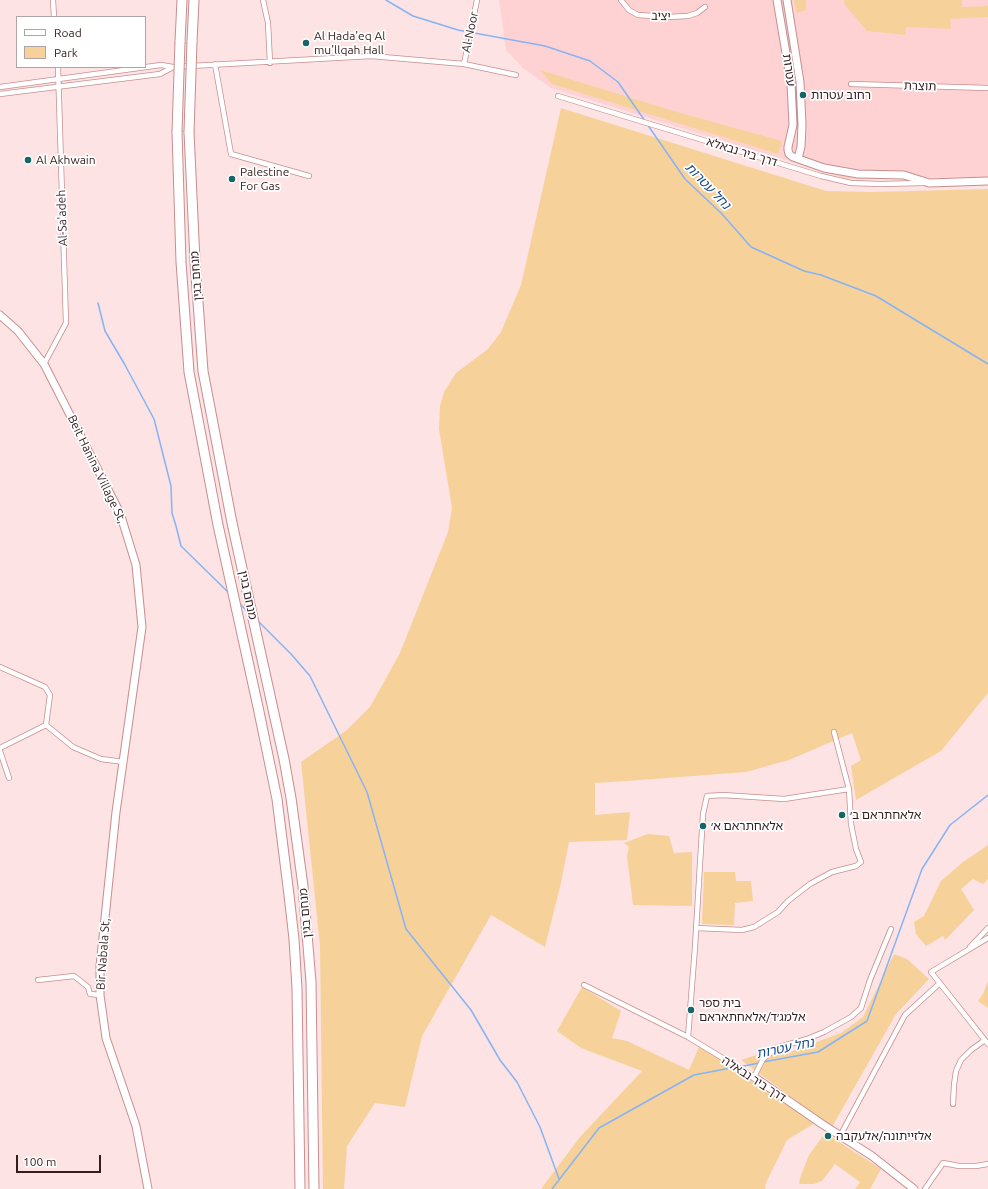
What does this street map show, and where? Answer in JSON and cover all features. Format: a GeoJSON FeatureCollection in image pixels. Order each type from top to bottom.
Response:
{"type":"FeatureCollection","features":[{"type":"Feature","properties":{"kind":"highway","name":"מנחם בגין"},"geometry":{"type":"LineString","coordinates":[[182,0],[177,132],[181,262],[189,372],[218,525],[277,799],[294,940],[297,989],[300,1189]]}},
{"type":"Feature","properties":{"kind":"highway","name":"מנחם בגין"},"geometry":{"type":"LineString","coordinates":[[194,0],[189,132],[195,261],[203,371],[232,523],[284,758],[303,886],[311,982],[314,1189]]}},
{"type":"Feature","properties":{"kind":"street"},"geometry":{"type":"LineString","coordinates":[[53,0],[54,16]]}},
{"type":"Feature","properties":{"kind":"street"},"geometry":{"type":"LineString","coordinates":[[263,0],[268,24],[270,62]]}},
{"type":"Feature","properties":{"kind":"street","name":"Al-Noor"},"geometry":{"type":"LineString","coordinates":[[464,64],[477,0]]}},
{"type":"Feature","properties":{"kind":"street","name":"יציב"},"geometry":{"type":"LineString","coordinates":[[621,0],[628,10],[638,15],[668,17],[688,16],[697,13],[705,7]]}},
{"type":"Feature","properties":{"kind":"street","name":"עטרות"},"geometry":{"type":"LineString","coordinates":[[777,0],[792,90],[793,125],[788,150],[789,154],[798,158],[801,147],[802,125],[800,82],[787,0]]}},
{"type":"Feature","properties":{"kind":"street"},"geometry":{"type":"LineString","coordinates":[[146,67],[160,65],[173,67],[371,56],[464,64],[516,75]]}},
{"type":"Feature","properties":{"kind":"street"},"geometry":{"type":"LineString","coordinates":[[215,64],[231,154],[309,176]]}},
{"type":"Feature","properties":{"kind":"street"},"geometry":{"type":"LineString","coordinates":[[0,94],[160,74],[173,67]]}},
{"type":"Feature","properties":{"kind":"street","name":"Al-Sa'adeh"},"geometry":{"type":"LineString","coordinates":[[44,364],[66,323],[58,68]]}},
{"type":"Feature","properties":{"kind":"street"},"geometry":{"type":"LineString","coordinates":[[0,87],[138,68]]}},
{"type":"Feature","properties":{"kind":"street","name":"תוצרת"},"geometry":{"type":"LineString","coordinates":[[851,84],[988,88]]}},
{"type":"Feature","properties":{"kind":"street","name":"דרך ביר נבאלא"},"geometry":{"type":"LineString","coordinates":[[558,96],[821,176],[851,182],[880,184],[929,183]]}},
{"type":"Feature","properties":{"kind":"street"},"geometry":{"type":"LineString","coordinates":[[798,158],[824,168],[858,174],[904,175],[929,183],[988,180]]}},
{"type":"Feature","properties":{"kind":"street","name":"Beit Hanina Village St,"},"geometry":{"type":"LineString","coordinates":[[0,315],[18,331],[44,364],[120,513],[136,565],[142,627],[124,762]]}},
{"type":"Feature","properties":{"kind":"street"},"geometry":{"type":"LineString","coordinates":[[0,667],[45,687],[50,695],[46,725]]}},
{"type":"Feature","properties":{"kind":"street"},"geometry":{"type":"LineString","coordinates":[[46,725],[73,748],[101,760],[124,762]]}},
{"type":"Feature","properties":{"kind":"street"},"geometry":{"type":"LineString","coordinates":[[0,748],[46,725]]}},
{"type":"Feature","properties":{"kind":"street"},"geometry":{"type":"LineString","coordinates":[[696,928],[742,930],[754,927],[778,912],[788,901],[810,884],[832,872],[856,866],[861,862],[856,849],[851,824],[849,789],[834,732]]}},
{"type":"Feature","properties":{"kind":"street"},"geometry":{"type":"LineString","coordinates":[[0,751],[9,778]]}},
{"type":"Feature","properties":{"kind":"street","name":"Bir Nabala St,"},"geometry":{"type":"LineString","coordinates":[[124,762],[116,812],[100,966],[100,995],[106,1038],[136,1126],[148,1189]]}},
{"type":"Feature","properties":{"kind":"street"},"geometry":{"type":"LineString","coordinates":[[688,1037],[703,814],[707,796],[723,795],[784,798],[849,789]]}},
{"type":"Feature","properties":{"kind":"street"},"geometry":{"type":"LineString","coordinates":[[966,951],[988,928]]}},
{"type":"Feature","properties":{"kind":"street"},"geometry":{"type":"LineString","coordinates":[[754,1077],[763,1059],[776,1048],[807,1039],[824,1032],[851,1017],[861,1008],[870,980],[892,930]]}},
{"type":"Feature","properties":{"kind":"street"},"geometry":{"type":"LineString","coordinates":[[953,1104],[956,1071],[962,1060],[971,1050],[986,1042],[931,972],[988,938]]}},
{"type":"Feature","properties":{"kind":"street"},"geometry":{"type":"LineString","coordinates":[[38,980],[74,976],[88,987],[90,994],[100,995]]}},
{"type":"Feature","properties":{"kind":"street"},"geometry":{"type":"LineString","coordinates":[[840,1136],[904,1015],[940,983]]}},
{"type":"Feature","properties":{"kind":"street","name":"דרך ביר נבאלה"},"geometry":{"type":"LineString","coordinates":[[584,985],[688,1037],[754,1077],[872,1156],[914,1189]]}},
{"type":"Feature","properties":{"kind":"street"},"geometry":{"type":"LineString","coordinates":[[925,1189],[943,1163],[959,1166],[988,1164]]}},
{"type":"Feature","properties":{"kind":"shaded area"},"geometry":{"type":"Polygon","coordinates":[[[499,0],[988,0],[988,177],[847,179],[551,88],[524,69],[506,50],[499,0]]]}},
{"type":"Feature","properties":{"kind":"green space"},"geometry":{"type":"Polygon","coordinates":[[[794,0],[806,0],[806,10],[797,13],[794,0]]]}},
{"type":"Feature","properties":{"kind":"green space"},"geometry":{"type":"Polygon","coordinates":[[[844,0],[962,0],[962,7],[988,6],[988,17],[950,19],[951,29],[906,27],[906,35],[867,31],[845,5],[844,0]]]}},
{"type":"Feature","properties":{"kind":"green space"},"geometry":{"type":"Polygon","coordinates":[[[540,70],[677,112],[782,141],[778,154],[552,84],[540,70]]]}},
{"type":"Feature","properties":{"kind":"green space"},"geometry":{"type":"Polygon","coordinates":[[[561,108],[826,191],[872,192],[988,189],[988,693],[941,751],[856,800],[851,766],[861,760],[852,733],[789,760],[746,772],[595,783],[595,815],[630,812],[627,840],[569,842],[560,887],[545,947],[491,915],[422,1036],[405,1107],[375,1103],[347,1146],[344,1189],[323,1189],[320,946],[301,762],[347,730],[370,707],[400,653],[448,532],[452,508],[439,429],[440,406],[444,392],[456,373],[488,349],[501,332],[521,285],[561,108]]]}},
{"type":"Feature","properties":{"kind":"green space"},"geometry":{"type":"Polygon","coordinates":[[[648,834],[669,836],[674,853],[692,852],[692,906],[633,905],[627,856],[629,847],[624,843],[648,834]]]}},
{"type":"Feature","properties":{"kind":"green space"},"geometry":{"type":"Polygon","coordinates":[[[988,845],[988,879],[983,884],[973,879],[961,889],[974,910],[945,940],[943,936],[926,946],[916,934],[914,922],[924,916],[941,881],[963,862],[988,845]]]}},
{"type":"Feature","properties":{"kind":"green space"},"geometry":{"type":"Polygon","coordinates":[[[704,872],[735,872],[736,881],[751,881],[753,901],[735,903],[734,925],[702,924],[704,872]]]}},
{"type":"Feature","properties":{"kind":"green space"},"geometry":{"type":"Polygon","coordinates":[[[894,954],[907,959],[929,979],[896,1014],[832,1127],[741,1060],[753,1056],[793,1051],[841,1033],[863,1017],[894,954]]]}},
{"type":"Feature","properties":{"kind":"green space"},"geometry":{"type":"Polygon","coordinates":[[[988,981],[988,1008],[978,1001],[983,994],[988,981]]]}},
{"type":"Feature","properties":{"kind":"green space"},"geometry":{"type":"Polygon","coordinates":[[[582,987],[621,1011],[612,1038],[627,1041],[689,1070],[699,1047],[727,1063],[759,1087],[815,1123],[787,1140],[765,1185],[766,1189],[541,1189],[580,1137],[642,1071],[581,1048],[557,1031],[582,987]]]}},
{"type":"Feature","properties":{"kind":"green space"},"geometry":{"type":"Polygon","coordinates":[[[825,1133],[881,1169],[870,1189],[855,1189],[860,1182],[835,1164],[822,1181],[814,1184],[799,1184],[809,1155],[825,1133]]]}},
{"type":"Feature","properties":{"kind":"waterway","name":"נחל עטרות"},"geometry":{"type":"LineString","coordinates":[[386,0],[413,16],[458,30],[545,46],[590,61],[618,82],[645,121]]}},
{"type":"Feature","properties":{"kind":"waterway","name":"נחל עטרות"},"geometry":{"type":"LineString","coordinates":[[647,124],[685,179],[722,214],[751,247],[804,271],[821,275],[876,296],[988,364]]}},
{"type":"Feature","properties":{"kind":"waterway"},"geometry":{"type":"LineString","coordinates":[[98,303],[105,331],[154,419],[171,486],[172,513],[181,546],[229,593]]}},
{"type":"Feature","properties":{"kind":"waterway"},"geometry":{"type":"LineString","coordinates":[[239,603],[248,612]]}},
{"type":"Feature","properties":{"kind":"waterway"},"geometry":{"type":"LineString","coordinates":[[258,621],[291,654],[310,676],[367,792],[406,929],[471,1010],[500,1060],[517,1082],[540,1127],[559,1179]]}},
{"type":"Feature","properties":{"kind":"waterway","name":"נחל עטרות"},"geometry":{"type":"LineString","coordinates":[[763,1062],[818,1052],[867,1021],[922,869],[950,825],[988,795]]}},
{"type":"Feature","properties":{"kind":"waterway","name":"נחל עטרות"},"geometry":{"type":"LineString","coordinates":[[739,1067],[759,1063]]}},
{"type":"Feature","properties":{"kind":"waterway","name":"נחל עטרות"},"geometry":{"type":"LineString","coordinates":[[552,1189],[599,1128],[694,1075],[736,1067]]}},
{"type":"Feature","properties":{"kind":"place","name":"Al Hada'eq Al mu'llqah Hall"},"geometry":{"type":"Point","coordinates":[306,43]}},
{"type":"Feature","properties":{"kind":"place","name":"רחוב עטרות"},"geometry":{"type":"Point","coordinates":[803,95]}},
{"type":"Feature","properties":{"kind":"place","name":"Al Akhwain"},"geometry":{"type":"Point","coordinates":[28,160]}},
{"type":"Feature","properties":{"kind":"place","name":"Palestine For Gas"},"geometry":{"type":"Point","coordinates":[232,179]}},
{"type":"Feature","properties":{"kind":"place","name":"אלאחתראם ב׳"},"geometry":{"type":"Point","coordinates":[842,815]}},
{"type":"Feature","properties":{"kind":"place","name":"אלאחתראם א׳"},"geometry":{"type":"Point","coordinates":[703,826]}},
{"type":"Feature","properties":{"kind":"place","name":"בית ספר אלמג׳ד/אלאחתאראם"},"geometry":{"type":"Point","coordinates":[691,1010]}},
{"type":"Feature","properties":{"kind":"place","name":"אלזייתונה/אלעקבה"},"geometry":{"type":"Point","coordinates":[828,1136]}}]}
